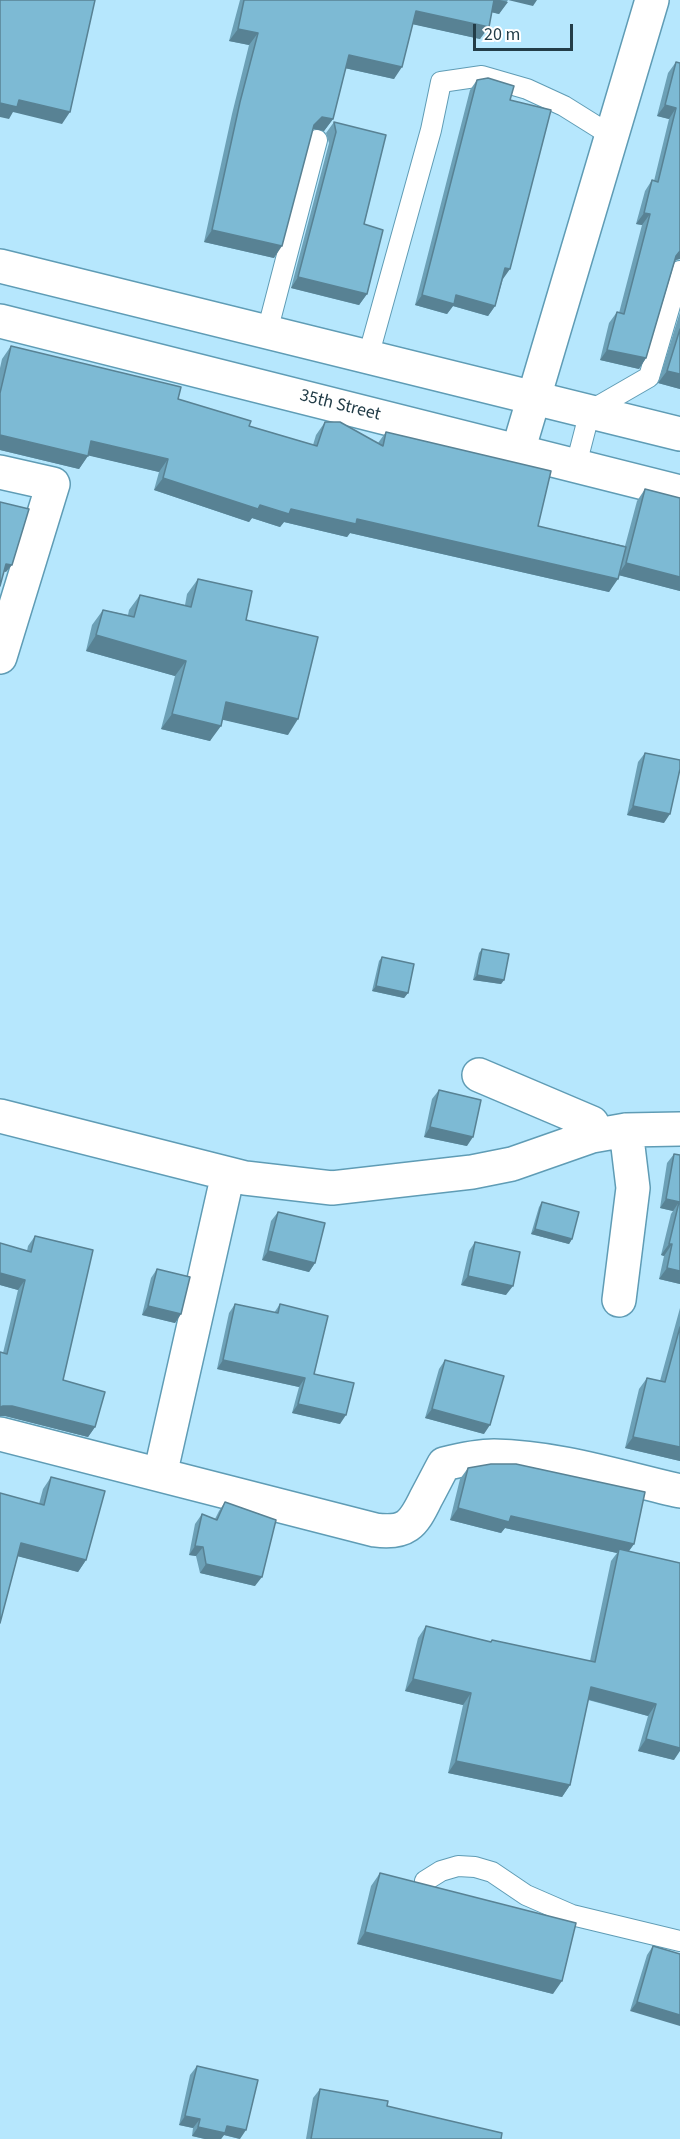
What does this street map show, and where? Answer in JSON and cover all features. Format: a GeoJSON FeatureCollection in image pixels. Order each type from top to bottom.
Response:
{"type":"FeatureCollection","features":[{"type":"Feature","properties":{"kind":"street"},"geometry":{"type":"LineString","coordinates":[[519,451],[652,0]]}},
{"type":"Feature","properties":{"kind":"street"},"geometry":{"type":"LineString","coordinates":[[0,266],[680,434]]}},
{"type":"Feature","properties":{"kind":"street","name":"35th Street"},"geometry":{"type":"LineString","coordinates":[[0,321],[680,492]]}},
{"type":"Feature","properties":{"kind":"street"},"geometry":{"type":"LineString","coordinates":[[0,472],[53,484],[1,653]]}},
{"type":"Feature","properties":{"kind":"street"},"geometry":{"type":"LineString","coordinates":[[479,1075],[592,1123]]}},
{"type":"Feature","properties":{"kind":"street"},"geometry":{"type":"LineString","coordinates":[[0,1116],[245,1178],[333,1188],[472,1172],[512,1164],[592,1136],[626,1130],[680,1129]]}},
{"type":"Feature","properties":{"kind":"street"},"geometry":{"type":"LineString","coordinates":[[620,1300],[633,1188],[626,1130]]}},
{"type":"Feature","properties":{"kind":"street"},"geometry":{"type":"LineString","coordinates":[[160,1475],[228,1174]]}},
{"type":"Feature","properties":{"kind":"street"},"geometry":{"type":"LineString","coordinates":[[0,1434],[375,1530],[391,1532],[406,1526],[418,1516],[444,1464],[464,1459],[493,1456],[554,1461],[680,1491]]}},
{"type":"Feature","properties":{"kind":"lane"},"geometry":{"type":"LineString","coordinates":[[368,357],[432,130],[441,82],[482,76],[527,89],[564,106],[612,136]]}},
{"type":"Feature","properties":{"kind":"lane"},"geometry":{"type":"LineString","coordinates":[[267,332],[317,140]]}},
{"type":"Feature","properties":{"kind":"lane"},"geometry":{"type":"LineString","coordinates":[[576,465],[590,411],[649,377],[680,272]]}},
{"type":"Feature","properties":{"kind":"lane"},"geometry":{"type":"LineString","coordinates":[[425,1881],[441,1871],[458,1866],[475,1867],[492,1872],[526,1895],[572,1915],[680,1941]]}},
{"type":"Feature","properties":{"kind":"building"},"geometry":{"type":"Polygon","coordinates":[[[0,0],[95,0],[70,112],[19,100],[17,107],[0,103],[0,0]]]}},
{"type":"Feature","properties":{"kind":"building"},"geometry":{"type":"Polygon","coordinates":[[[244,0],[494,0],[489,27],[416,11],[402,67],[349,55],[333,119],[322,117],[314,125],[282,246],[212,230],[240,102],[258,33],[238,29],[244,0]]]}},
{"type":"Feature","properties":{"kind":"building"},"geometry":{"type":"Polygon","coordinates":[[[676,62],[680,63],[680,251],[676,256],[646,358],[607,350],[617,312],[624,314],[650,214],[644,213],[652,180],[658,182],[676,108],[665,105],[676,62]]]}},
{"type":"Feature","properties":{"kind":"building"},"geometry":{"type":"Polygon","coordinates":[[[488,78],[514,86],[510,100],[551,110],[510,269],[505,268],[495,306],[456,295],[454,304],[422,295],[477,80],[488,78]]]}},
{"type":"Feature","properties":{"kind":"building"},"geometry":{"type":"Polygon","coordinates":[[[334,122],[386,135],[364,224],[383,230],[367,294],[298,277],[336,132],[334,122]]]}},
{"type":"Feature","properties":{"kind":"building"},"geometry":{"type":"Polygon","coordinates":[[[680,329],[680,374],[667,371],[680,329]]]}},
{"type":"Feature","properties":{"kind":"building"},"geometry":{"type":"Polygon","coordinates":[[[11,346],[181,387],[178,399],[251,421],[249,426],[317,446],[325,422],[340,422],[383,446],[386,432],[551,471],[538,526],[626,547],[618,579],[357,519],[356,524],[291,509],[289,514],[260,505],[258,509],[163,478],[168,459],[91,441],[88,456],[0,435],[0,393],[11,346]]]}},
{"type":"Feature","properties":{"kind":"building"},"geometry":{"type":"Polygon","coordinates":[[[645,489],[680,498],[680,577],[626,563],[645,489]]]}},
{"type":"Feature","properties":{"kind":"building"},"geometry":{"type":"Polygon","coordinates":[[[0,502],[29,509],[12,565],[6,564],[0,586],[0,502]]]}},
{"type":"Feature","properties":{"kind":"building"},"geometry":{"type":"Polygon","coordinates":[[[198,579],[252,591],[246,620],[318,637],[298,719],[226,702],[221,726],[172,714],[186,661],[96,635],[103,610],[134,617],[140,595],[191,607],[198,579]]]}},
{"type":"Feature","properties":{"kind":"building"},"geometry":{"type":"Polygon","coordinates":[[[645,753],[680,760],[670,814],[633,806],[645,753]]]}},
{"type":"Feature","properties":{"kind":"building"},"geometry":{"type":"Polygon","coordinates":[[[482,949],[509,954],[504,980],[477,975],[482,949]]]}},
{"type":"Feature","properties":{"kind":"building"},"geometry":{"type":"Polygon","coordinates":[[[382,957],[414,964],[408,993],[376,986],[382,957]]]}},
{"type":"Feature","properties":{"kind":"building"},"geometry":{"type":"Polygon","coordinates":[[[439,1090],[481,1100],[473,1137],[430,1127],[439,1090]]]}},
{"type":"Feature","properties":{"kind":"building"},"geometry":{"type":"Polygon","coordinates":[[[674,1154],[680,1155],[680,1202],[666,1199],[674,1154]]]}},
{"type":"Feature","properties":{"kind":"building"},"geometry":{"type":"Polygon","coordinates":[[[542,1202],[579,1212],[572,1239],[535,1229],[542,1202]]]}},
{"type":"Feature","properties":{"kind":"building"},"geometry":{"type":"Polygon","coordinates":[[[679,1202],[680,1271],[667,1268],[672,1244],[669,1244],[679,1202]]]}},
{"type":"Feature","properties":{"kind":"building"},"geometry":{"type":"Polygon","coordinates":[[[278,1212],[325,1223],[315,1263],[268,1251],[278,1212]]]}},
{"type":"Feature","properties":{"kind":"building"},"geometry":{"type":"Polygon","coordinates":[[[35,1236],[93,1250],[63,1380],[105,1392],[95,1427],[12,1406],[0,1407],[0,1352],[7,1354],[25,1280],[0,1273],[0,1243],[31,1252],[35,1236]]]}},
{"type":"Feature","properties":{"kind":"building"},"geometry":{"type":"Polygon","coordinates":[[[475,1242],[520,1252],[513,1286],[468,1276],[475,1242]]]}},
{"type":"Feature","properties":{"kind":"building"},"geometry":{"type":"Polygon","coordinates":[[[157,1269],[190,1277],[181,1314],[148,1306],[157,1269]]]}},
{"type":"Feature","properties":{"kind":"building"},"geometry":{"type":"Polygon","coordinates":[[[235,1304],[278,1313],[280,1304],[328,1316],[314,1374],[354,1383],[346,1415],[298,1404],[305,1378],[223,1360],[235,1304]]]}},
{"type":"Feature","properties":{"kind":"building"},"geometry":{"type":"Polygon","coordinates":[[[680,1327],[680,1447],[633,1437],[647,1378],[665,1382],[680,1327]]]}},
{"type":"Feature","properties":{"kind":"building"},"geometry":{"type":"Polygon","coordinates":[[[445,1360],[504,1376],[490,1425],[432,1409],[445,1360]]]}},
{"type":"Feature","properties":{"kind":"building"},"geometry":{"type":"Polygon","coordinates":[[[491,1464],[516,1464],[645,1492],[634,1544],[511,1516],[509,1522],[458,1508],[468,1468],[491,1464]]]}},
{"type":"Feature","properties":{"kind":"building"},"geometry":{"type":"Polygon","coordinates":[[[51,1477],[105,1491],[86,1560],[21,1543],[0,1623],[0,1493],[44,1505],[51,1477]]]}},
{"type":"Feature","properties":{"kind":"building"},"geometry":{"type":"Polygon","coordinates":[[[225,1502],[276,1520],[262,1577],[206,1564],[203,1547],[195,1546],[202,1514],[217,1520],[225,1502]]]}},
{"type":"Feature","properties":{"kind":"building"},"geometry":{"type":"Polygon","coordinates":[[[619,1549],[680,1563],[680,1748],[646,1739],[656,1704],[591,1687],[570,1785],[456,1761],[471,1693],[413,1679],[426,1626],[491,1642],[492,1640],[595,1662],[619,1549]]]}},
{"type":"Feature","properties":{"kind":"building"},"geometry":{"type":"Polygon","coordinates":[[[380,1873],[576,1923],[562,1981],[365,1932],[380,1873]]]}},
{"type":"Feature","properties":{"kind":"building"},"geometry":{"type":"Polygon","coordinates":[[[653,1946],[680,1954],[680,2015],[637,2002],[653,1946]]]}},
{"type":"Feature","properties":{"kind":"building"},"geometry":{"type":"Polygon","coordinates":[[[197,2066],[258,2080],[246,2130],[227,2126],[225,2133],[198,2127],[200,2119],[185,2116],[197,2066]]]}},
{"type":"Feature","properties":{"kind":"building"},"geometry":{"type":"Polygon","coordinates":[[[320,2089],[388,2101],[387,2106],[502,2133],[501,2139],[311,2139],[320,2089]]]}}]}
